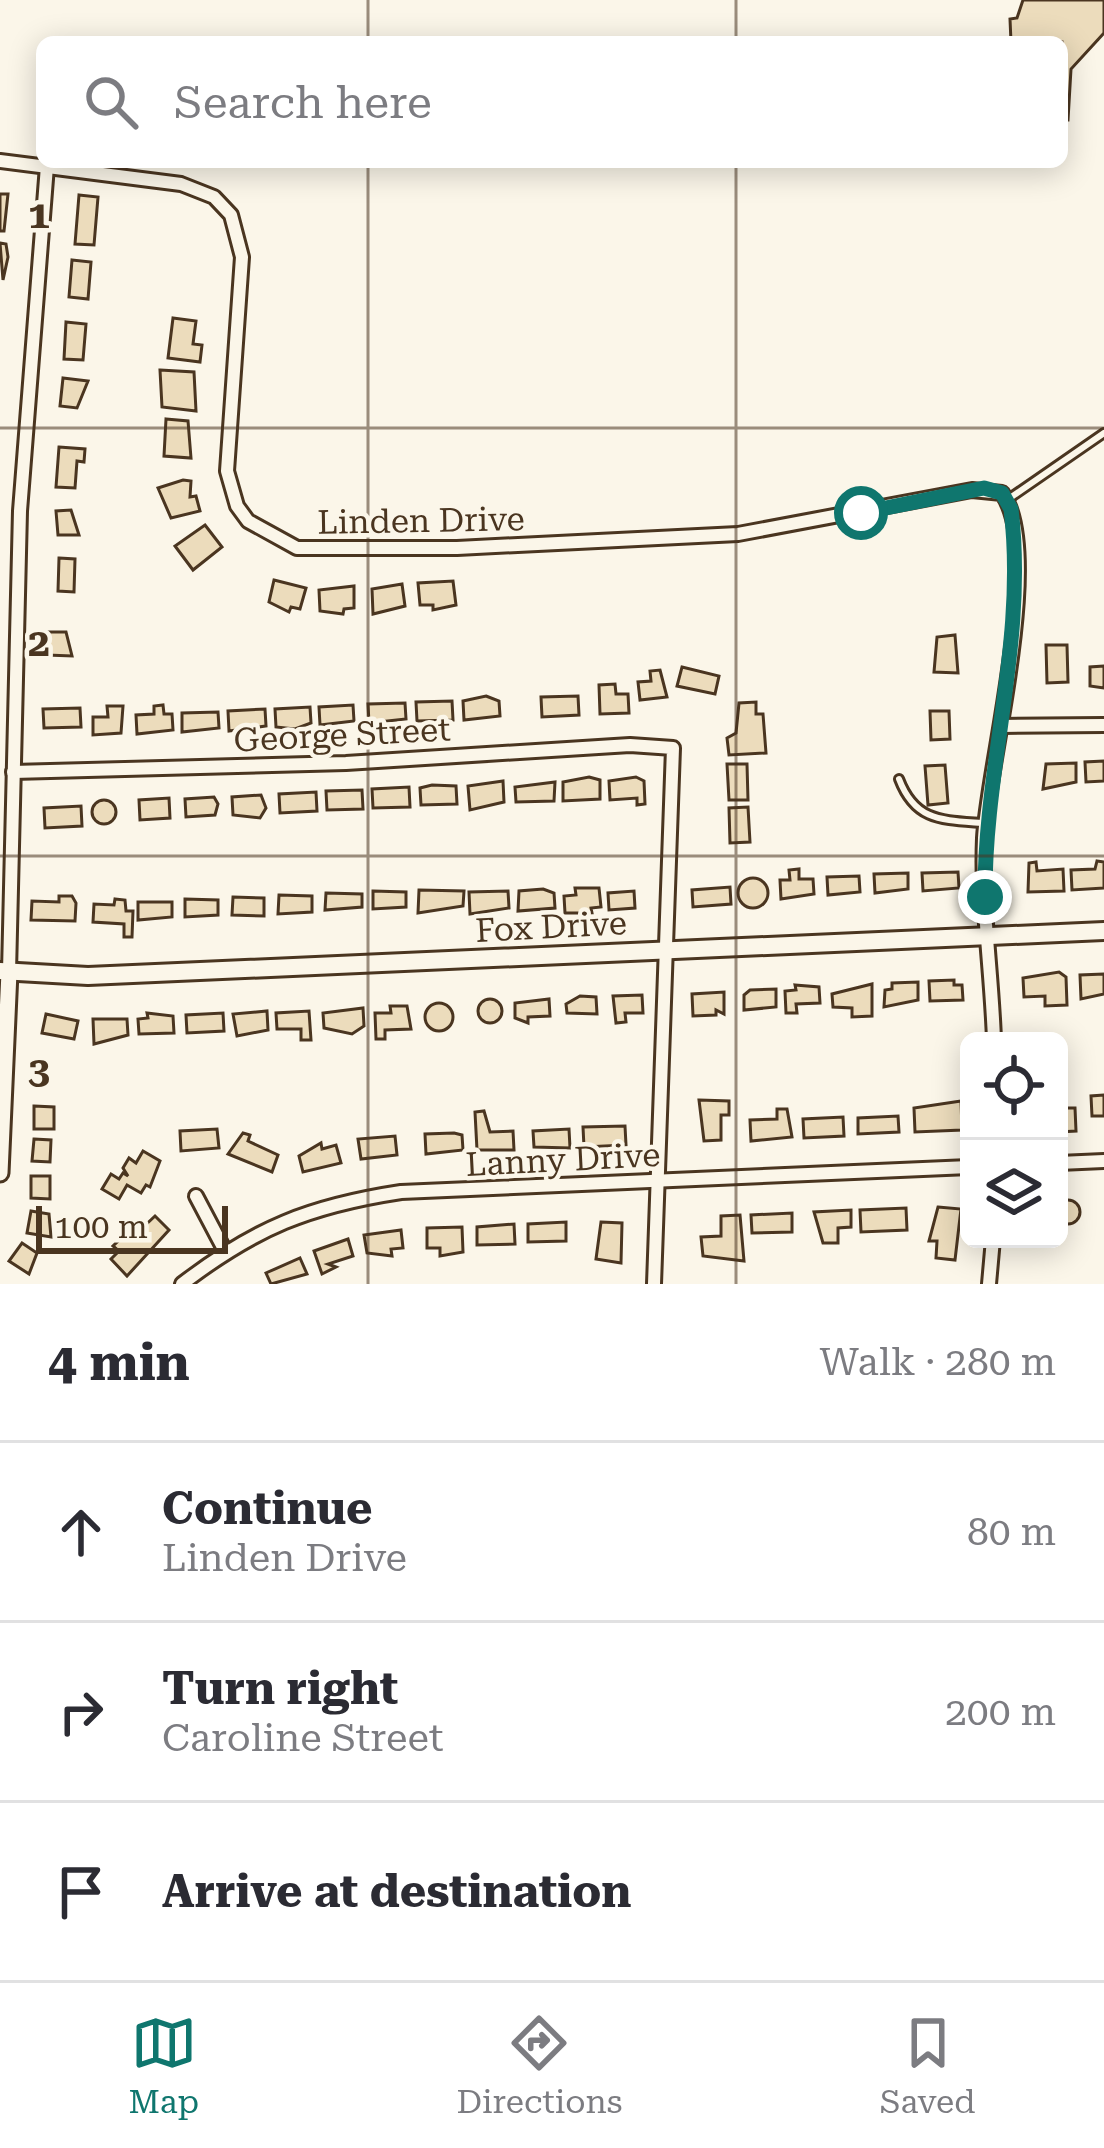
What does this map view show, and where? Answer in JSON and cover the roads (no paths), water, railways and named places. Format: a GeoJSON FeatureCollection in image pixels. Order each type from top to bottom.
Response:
{"type":"FeatureCollection","features":[{"type":"Feature","properties":{"kind":"main road","name":"Fox Drive"},"geometry":{"type":"LineString","coordinates":[[4,971],[88,976],[1104,931]]}},
{"type":"Feature","properties":{"kind":"street","name":"Linden Drive"},"geometry":{"type":"LineString","coordinates":[[0,161],[36,165]]}},
{"type":"Feature","properties":{"kind":"street"},"geometry":{"type":"LineString","coordinates":[[0,1173],[26,398],[46,168]]}},
{"type":"Feature","properties":{"kind":"street","name":"Linden Drive"},"geometry":{"type":"LineString","coordinates":[[61,168],[181,184],[214,197],[231,215],[242,257],[227,471],[237,506],[248,520],[297,548],[373,551],[722,536],[984,488],[1006,500]]}},
{"type":"Feature","properties":{"kind":"street"},"geometry":{"type":"LineString","coordinates":[[994,1032],[986,823],[1014,642],[1014,532],[1006,500]]}},
{"type":"Feature","properties":{"kind":"street"},"geometry":{"type":"LineString","coordinates":[[1002,726],[1104,724]]}},
{"type":"Feature","properties":{"kind":"street","name":"George Street"},"geometry":{"type":"LineString","coordinates":[[13,772],[346,763],[630,745],[673,748],[668,951]]}},
{"type":"Feature","properties":{"kind":"street"},"geometry":{"type":"LineString","coordinates":[[654,1284],[668,951]]}},
{"type":"Feature","properties":{"kind":"street"},"geometry":{"type":"LineString","coordinates":[[1068,1163],[1104,1161]]}},
{"type":"Feature","properties":{"kind":"street","name":"Lanny Drive"},"geometry":{"type":"LineString","coordinates":[[182,1284],[225,1251],[289,1218],[369,1197],[960,1167]]}},
{"type":"Feature","properties":{"kind":"street"},"geometry":{"type":"LineString","coordinates":[[196,1196],[225,1251]]}},
{"type":"Feature","properties":{"kind":"street"},"geometry":{"type":"LineString","coordinates":[[988,1284],[992,1248]]}},
{"type":"Feature","properties":{"kind":"lane"},"geometry":{"type":"LineString","coordinates":[[1006,500],[1104,433]]}},
{"type":"Feature","properties":{"kind":"lane"},"geometry":{"type":"LineString","coordinates":[[899,779],[907,801],[924,817],[986,823]]}}]}
